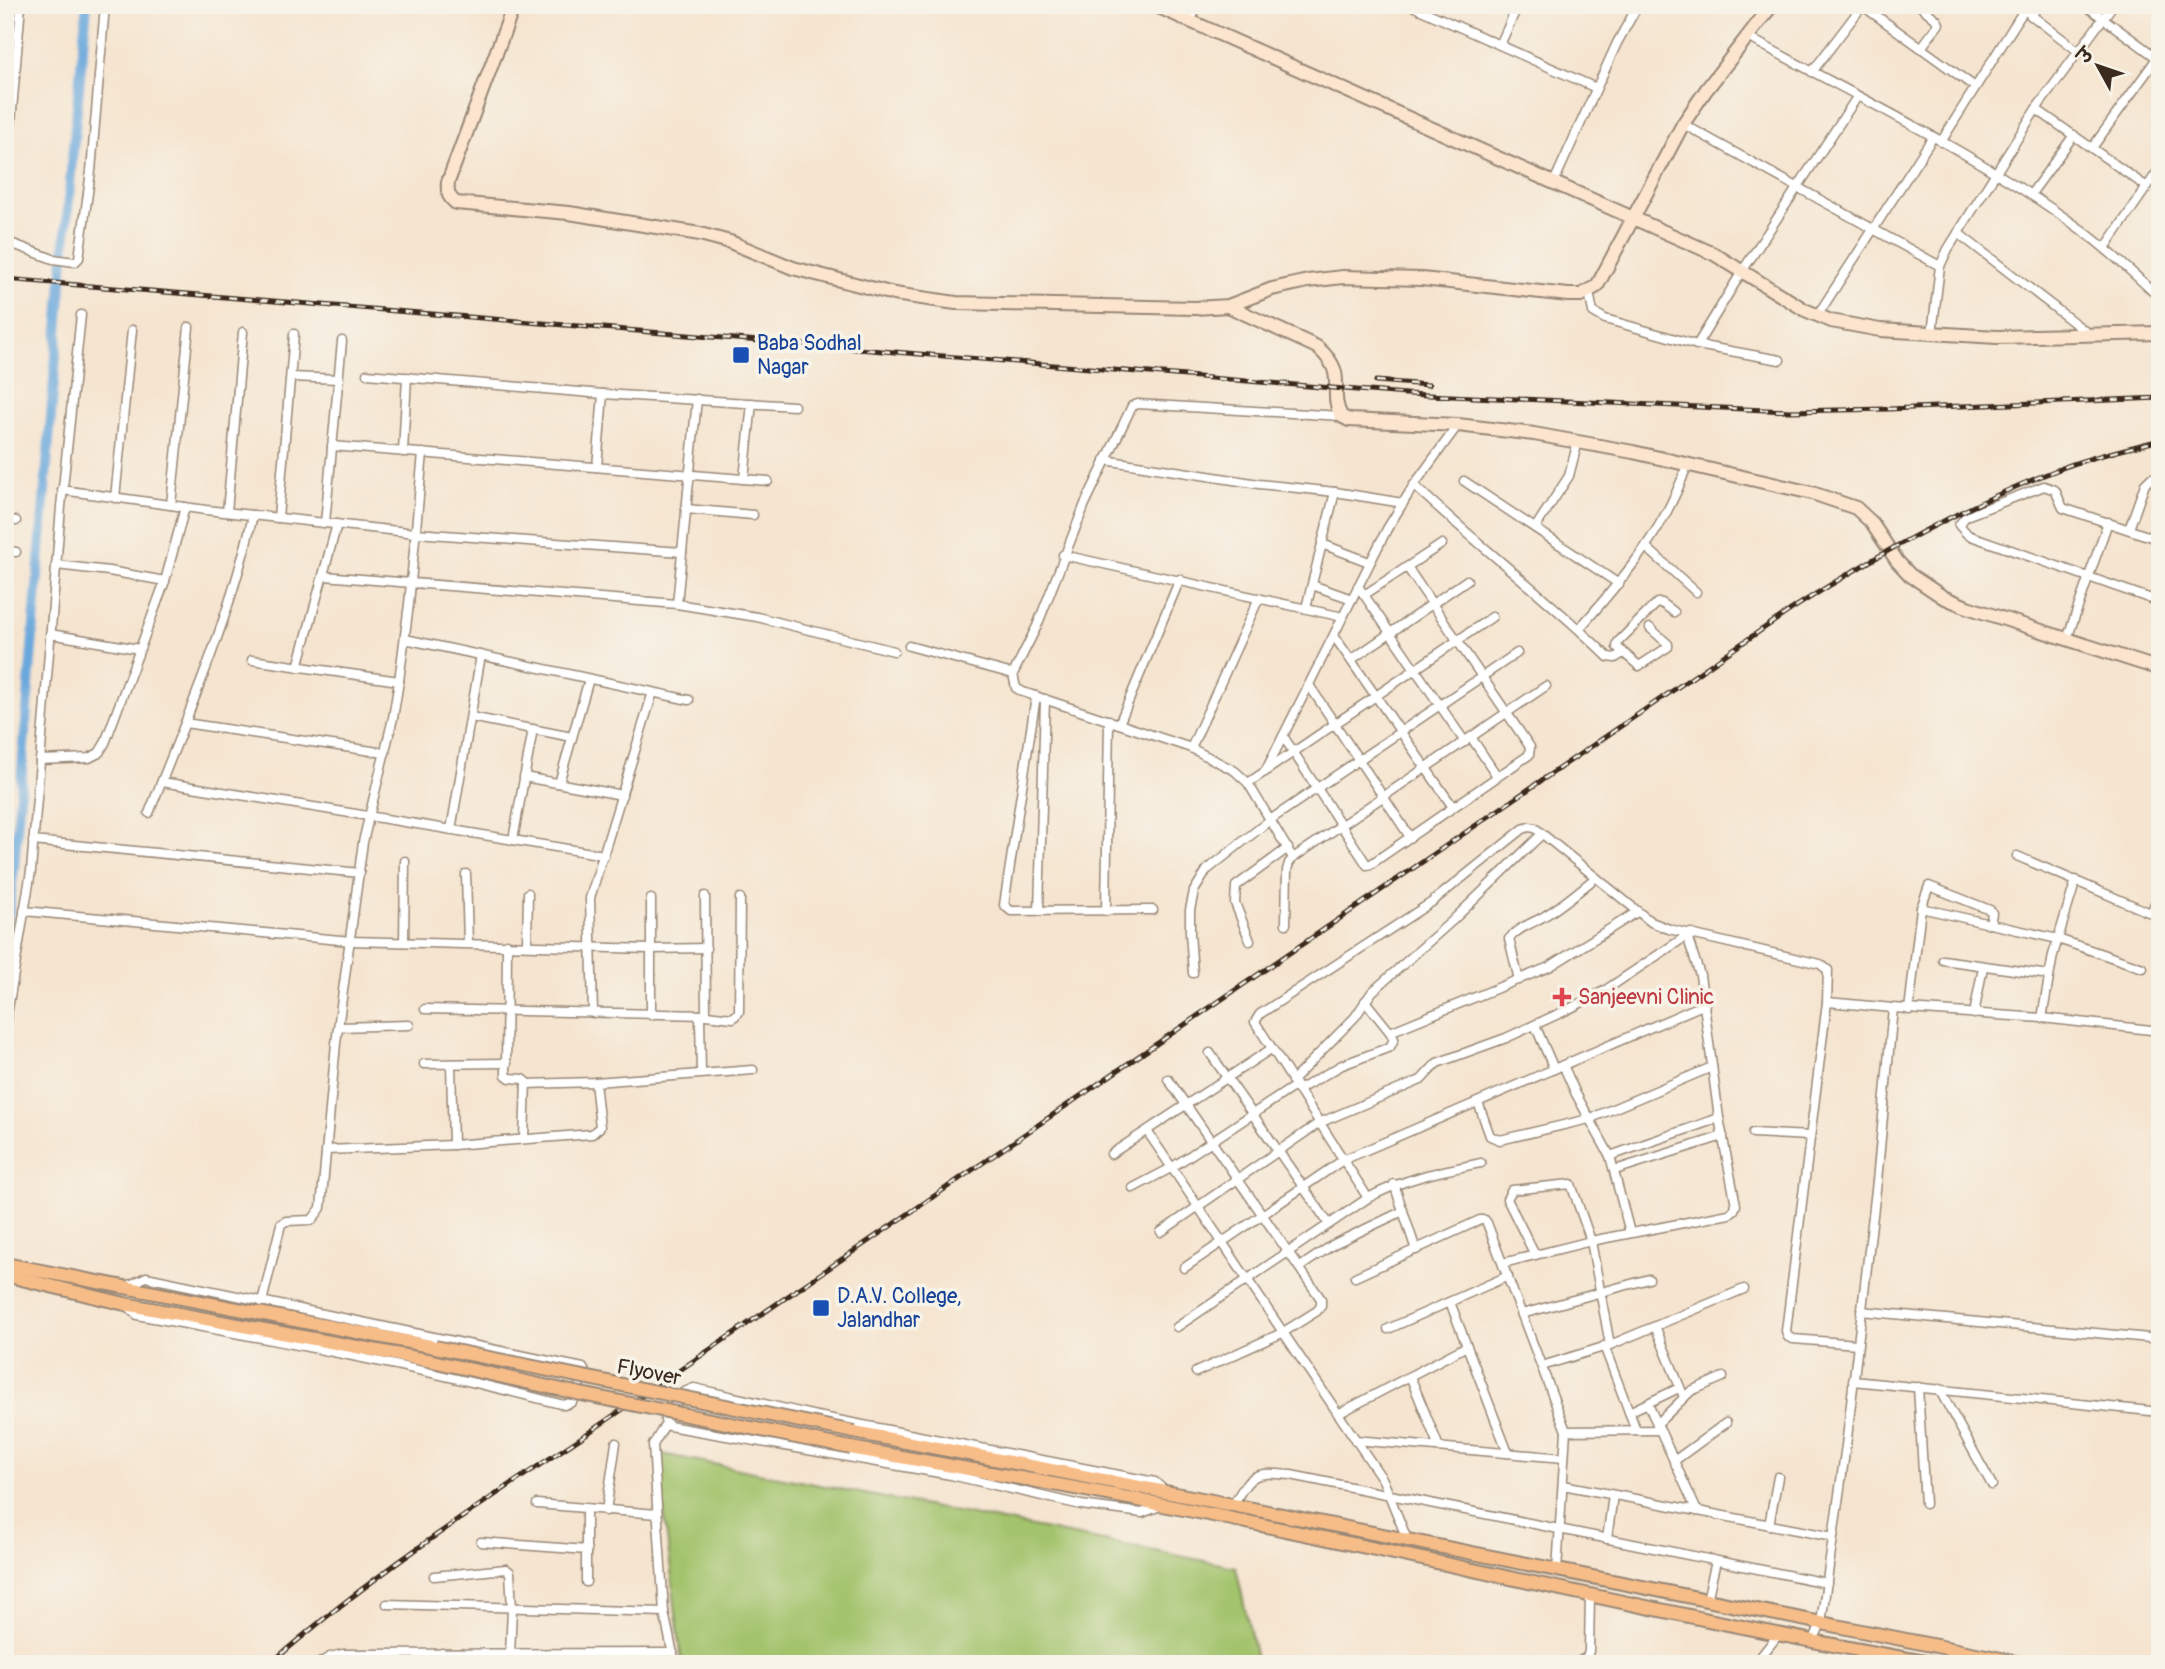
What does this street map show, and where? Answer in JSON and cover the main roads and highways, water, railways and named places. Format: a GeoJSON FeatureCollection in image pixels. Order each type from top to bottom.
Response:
{"type":"FeatureCollection","features":[{"type":"Feature","properties":{"kind":"main road","name":"Flyover"},"geometry":{"type":"LineString","coordinates":[[5,1264],[1165,1491],[2026,1664]]}},
{"type":"Feature","properties":{"kind":"main road","name":"Flyover"},"geometry":{"type":"LineString","coordinates":[[5,1275],[125,1304],[432,1361],[851,1448],[1163,1505],[1778,1635],[1936,1664]]}},
{"type":"Feature","properties":{"kind":"waterway"},"geometry":{"type":"LineString","coordinates":[[5,939],[14,868],[87,5]]}},
{"type":"Feature","properties":{"kind":"railway"},"geometry":{"type":"LineString","coordinates":[[5,279],[1406,394],[1790,411],[2160,398]]}},
{"type":"Feature","properties":{"kind":"railway"},"geometry":{"type":"LineString","coordinates":[[1376,381],[1429,385]]}},
{"type":"Feature","properties":{"kind":"railway"},"geometry":{"type":"LineString","coordinates":[[270,1664],[346,1601],[466,1515],[1792,609],[1890,550],[1991,498],[2074,464],[2160,440]]}},
{"type":"Feature","properties":{"kind":"place","name":"Baba Sodhal Nagar"},"geometry":{"type":"Point","coordinates":[741,355]}},
{"type":"Feature","properties":{"kind":"place","name":"Sanjeevni Clinic"},"geometry":{"type":"Point","coordinates":[1562,997]}},
{"type":"Feature","properties":{"kind":"place","name":"D.A.V. College, Jalandhar"},"geometry":{"type":"Point","coordinates":[821,1308]}}]}
